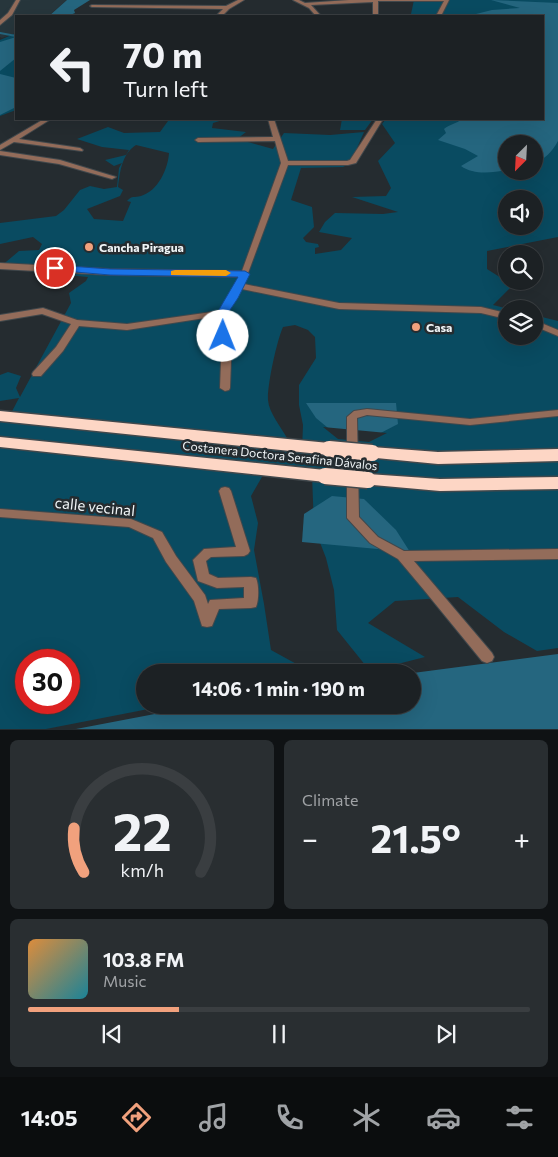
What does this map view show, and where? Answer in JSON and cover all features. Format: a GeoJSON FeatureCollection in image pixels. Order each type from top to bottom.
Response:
{"type":"FeatureCollection","features":[{"type":"Feature","properties":{"kind":"highway","name":"Costanera Doctora Serafina Dávalos"},"geometry":{"type":"LineString","coordinates":[[0,416],[328,449],[438,458],[558,454]]}},
{"type":"Feature","properties":{"kind":"highway","name":"Costanera Doctora Serafina Dávalos"},"geometry":{"type":"LineString","coordinates":[[0,442],[368,480],[440,485],[558,483]]}},
{"type":"Feature","properties":{"kind":"street"},"geometry":{"type":"LineString","coordinates":[[0,23],[10,14],[18,0]]}},
{"type":"Feature","properties":{"kind":"street"},"geometry":{"type":"LineString","coordinates":[[220,15],[227,8],[242,0]]}},
{"type":"Feature","properties":{"kind":"street"},"geometry":{"type":"LineString","coordinates":[[294,0],[311,7],[317,15]]}},
{"type":"Feature","properties":{"kind":"street"},"geometry":{"type":"LineString","coordinates":[[305,4],[375,0],[447,0],[440,15]]}},
{"type":"Feature","properties":{"kind":"street"},"geometry":{"type":"LineString","coordinates":[[375,0],[376,15]]}},
{"type":"Feature","properties":{"kind":"street"},"geometry":{"type":"LineString","coordinates":[[92,6],[227,8]]}},
{"type":"Feature","properties":{"kind":"street"},"geometry":{"type":"LineString","coordinates":[[0,148],[10,140],[46,120]]}},
{"type":"Feature","properties":{"kind":"street"},"geometry":{"type":"LineString","coordinates":[[224,388],[226,361],[222,313],[245,274],[285,163],[270,120]]}},
{"type":"Feature","properties":{"kind":"street"},"geometry":{"type":"LineString","coordinates":[[285,163],[348,163],[353,161],[379,120]]}},
{"type":"Feature","properties":{"kind":"street"},"geometry":{"type":"LineString","coordinates":[[198,140],[278,138]]}},
{"type":"Feature","properties":{"kind":"street"},"geometry":{"type":"LineString","coordinates":[[10,140],[80,150]]}},
{"type":"Feature","properties":{"kind":"street"},"geometry":{"type":"LineString","coordinates":[[0,153],[60,162],[112,177]]}},
{"type":"Feature","properties":{"kind":"street"},"geometry":{"type":"LineString","coordinates":[[0,266],[110,272],[245,274]]}},
{"type":"Feature","properties":{"kind":"street"},"geometry":{"type":"LineString","coordinates":[[239,286],[339,306],[481,310],[498,314]]}},
{"type":"Feature","properties":{"kind":"street"},"geometry":{"type":"LineString","coordinates":[[0,318],[43,311],[76,323],[127,327],[222,313]]}},
{"type":"Feature","properties":{"kind":"street"},"geometry":{"type":"LineString","coordinates":[[37,374],[60,349],[76,323]]}},
{"type":"Feature","properties":{"kind":"street"},"geometry":{"type":"LineString","coordinates":[[543,327],[558,333]]}},
{"type":"Feature","properties":{"kind":"street"},"geometry":{"type":"LineString","coordinates":[[487,658],[429,586],[402,556],[374,540],[353,518],[352,417],[358,413],[367,412],[470,422],[558,413]]}},
{"type":"Feature","properties":{"kind":"street","name":"calle vecinal"},"geometry":{"type":"LineString","coordinates":[[0,513],[131,523],[158,535],[171,559],[200,599],[207,622],[215,604],[251,603],[252,582],[217,583],[202,577],[199,560],[208,552],[244,551],[225,491]]}},
{"type":"Feature","properties":{"kind":"street"},"geometry":{"type":"LineString","coordinates":[[402,556],[558,554]]}},
{"type":"Feature","properties":{"kind":"shaded area"},"geometry":{"type":"Polygon","coordinates":[[[0,0],[67,0],[49,15],[15,15],[15,33],[0,37],[0,0]]]}},
{"type":"Feature","properties":{"kind":"shaded area"},"geometry":{"type":"Polygon","coordinates":[[[67,0],[90,0],[74,10],[75,13],[70,15],[50,15],[67,0]]]}},
{"type":"Feature","properties":{"kind":"shaded area"},"geometry":{"type":"Polygon","coordinates":[[[414,0],[558,0],[558,237],[517,245],[498,245],[498,249],[487,251],[487,269],[498,276],[498,290],[508,290],[493,305],[498,306],[498,345],[543,345],[543,317],[558,321],[558,648],[537,651],[504,632],[458,597],[395,601],[368,623],[425,657],[398,664],[364,664],[337,630],[334,590],[326,558],[314,527],[312,475],[308,467],[270,463],[251,496],[258,523],[254,550],[271,650],[296,664],[136,664],[136,711],[46,729],[0,729],[0,421],[7,421],[19,398],[0,401],[0,375],[8,372],[21,376],[16,388],[20,397],[71,303],[69,293],[86,281],[88,277],[44,273],[49,263],[0,270],[0,267],[19,251],[39,250],[42,244],[33,237],[0,244],[0,223],[56,216],[64,210],[80,190],[90,186],[104,189],[117,187],[119,168],[122,163],[114,166],[105,160],[126,155],[129,150],[102,147],[77,139],[108,127],[124,133],[160,132],[168,121],[164,120],[223,120],[213,123],[212,128],[246,132],[237,139],[273,149],[284,133],[330,135],[364,132],[357,148],[359,159],[343,167],[301,168],[291,200],[312,207],[314,227],[303,238],[306,242],[318,244],[319,247],[315,248],[315,254],[341,250],[352,238],[319,232],[325,222],[335,213],[383,214],[398,212],[352,197],[386,196],[391,188],[378,161],[395,143],[382,124],[385,120],[544,120],[544,15],[404,15],[411,14],[414,0]],[[136,145],[131,149],[121,169],[118,187],[123,190],[120,196],[87,209],[94,219],[123,221],[131,202],[127,201],[132,197],[147,193],[161,179],[167,166],[169,153],[136,145]],[[295,325],[283,327],[275,352],[268,400],[273,415],[287,438],[277,443],[302,450],[303,425],[299,405],[299,385],[316,358],[315,337],[308,330],[295,325]]]}},
{"type":"Feature","properties":{"kind":"shaded area"},"geometry":{"type":"Polygon","coordinates":[[[491,0],[558,3],[558,141],[548,155],[543,158],[543,135],[498,135],[498,171],[471,171],[461,166],[478,156],[465,149],[438,140],[446,133],[444,129],[448,126],[461,120],[544,120],[544,15],[472,15],[492,10],[520,8],[491,0]]]}},
{"type":"Feature","properties":{"kind":"shaded area"},"geometry":{"type":"Polygon","coordinates":[[[15,33],[15,110],[0,116],[0,40],[15,33]]]}},
{"type":"Feature","properties":{"kind":"shaded area"},"geometry":{"type":"Polygon","coordinates":[[[15,37],[15,59],[0,71],[0,42],[15,37]]]}},
{"type":"Feature","properties":{"kind":"shaded area"},"geometry":{"type":"Polygon","coordinates":[[[0,74],[15,78],[15,108],[0,115],[0,74]]]}},
{"type":"Feature","properties":{"kind":"shaded area"},"geometry":{"type":"Polygon","coordinates":[[[342,120],[372,120],[365,130],[340,130],[342,120]]]}},
{"type":"Feature","properties":{"kind":"shaded area"},"geometry":{"type":"Polygon","coordinates":[[[306,403],[396,403],[398,424],[369,439],[339,437],[316,418],[306,403]]]}},
{"type":"Feature","properties":{"kind":"shaded area"},"geometry":{"type":"Polygon","coordinates":[[[332,496],[364,499],[396,530],[410,552],[302,542],[304,514],[332,496]]]}},
{"type":"Feature","properties":{"kind":"shaded area"},"geometry":{"type":"Polygon","coordinates":[[[558,654],[558,729],[76,729],[155,714],[421,714],[421,672],[558,654]]]}},
{"type":"Feature","properties":{"kind":"pier"},"geometry":{"type":"Polygon","coordinates":[[[323,427],[387,433],[369,442],[338,439],[323,427]]]}},
{"type":"Feature","properties":{"kind":"waterway"},"geometry":{"type":"LineString","coordinates":[[0,33],[15,36]]}},
{"type":"Feature","properties":{"kind":"slow traffic"},"geometry":{"type":"LineString","coordinates":[[175,273],[226,273]]}},
{"type":"Feature","properties":{"kind":"place","name":"Cancha Piragua"},"geometry":{"type":"Point","coordinates":[89,247]}},
{"type":"Feature","properties":{"kind":"place","name":"Casa"},"geometry":{"type":"Point","coordinates":[416,327]}},
{"type":"Feature","properties":{"kind":"route"},"geometry":{"type":"LineString","coordinates":[[55,268],[110,272],[245,274],[233,298],[222,313],[223,336]]}}]}
